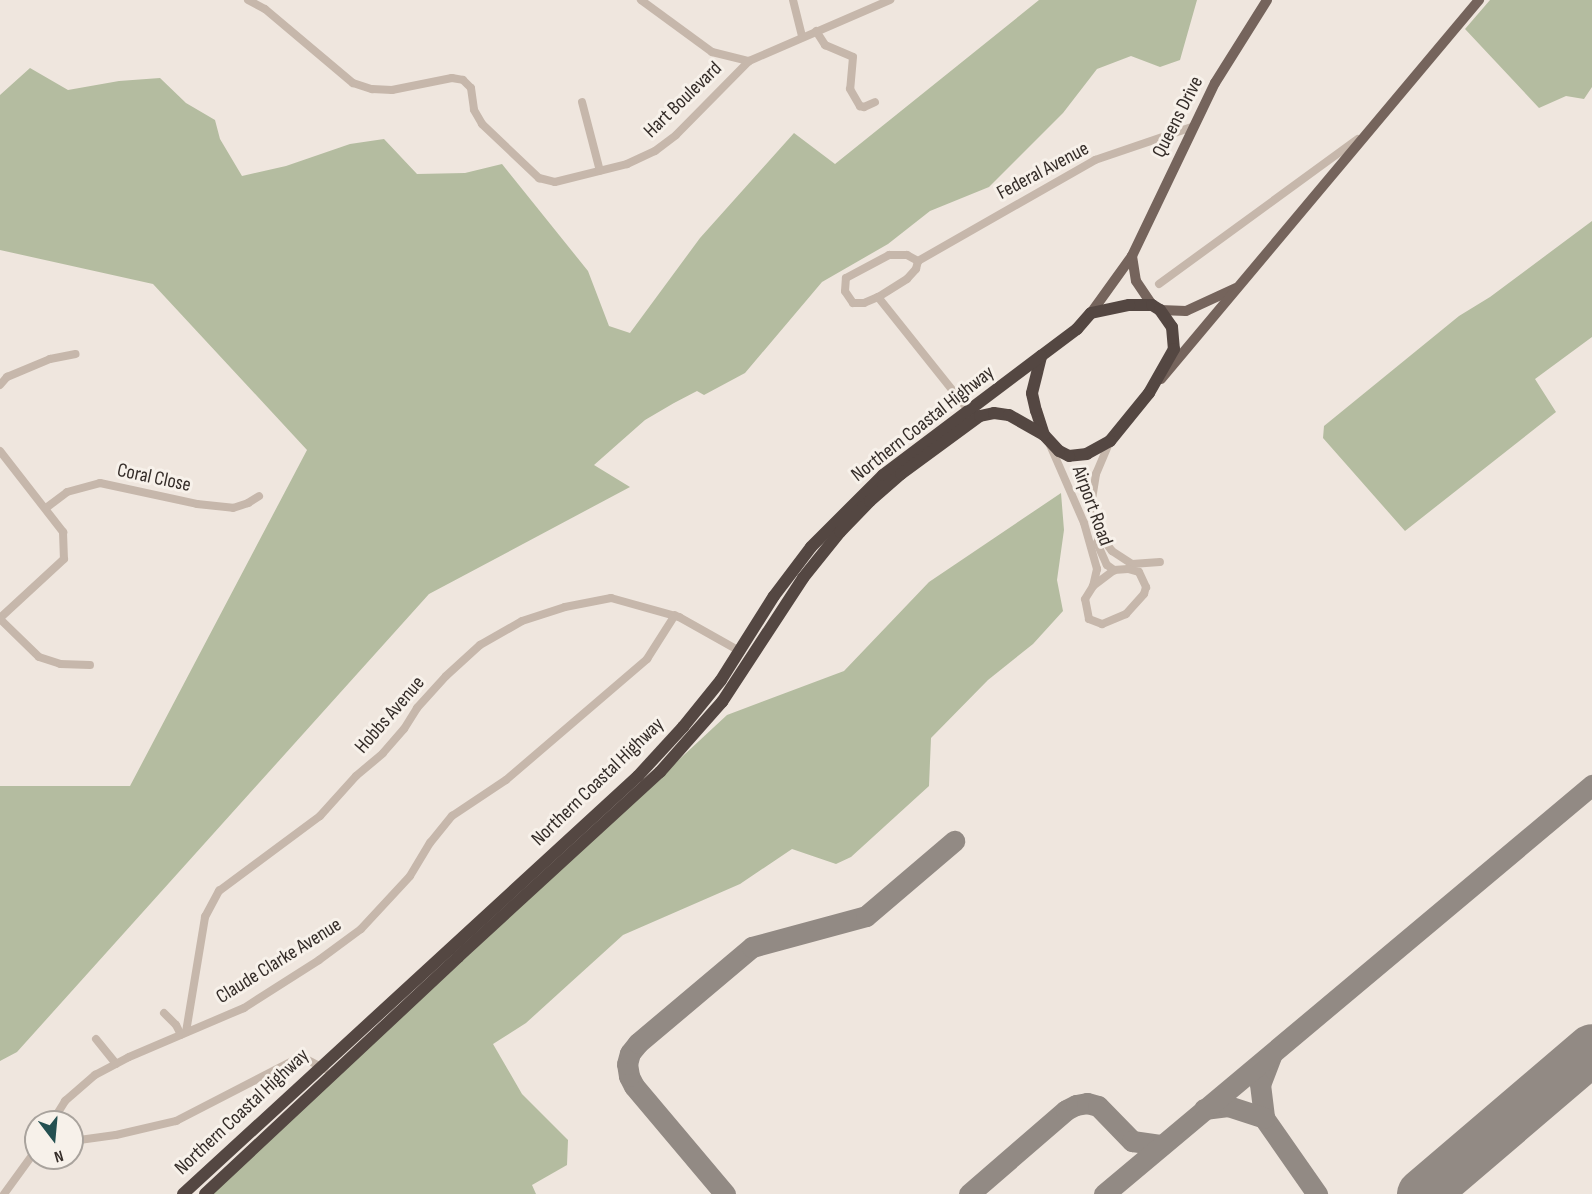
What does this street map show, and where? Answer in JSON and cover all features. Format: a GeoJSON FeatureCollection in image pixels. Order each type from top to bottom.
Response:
{"type":"FeatureCollection","features":[{"type":"Feature","properties":{"kind":"highway"},"geometry":{"type":"LineString","coordinates":[[1129,305],[1156,308],[1172,327],[1174,349],[1149,393],[1110,441],[1087,454],[1069,456],[1059,451],[1046,437],[1032,393],[1041,356],[1077,329],[1091,313],[1129,305]]}},
{"type":"Feature","properties":{"kind":"highway","name":"Northern Coastal Highway"},"geometry":{"type":"LineString","coordinates":[[183,1194],[638,776],[683,727],[741,651],[774,596],[811,547],[882,475],[1041,356]]}},
{"type":"Feature","properties":{"kind":"highway","name":"Northern Coastal Highway"},"geometry":{"type":"LineString","coordinates":[[205,1194],[660,772],[722,702],[802,578],[840,532],[870,501],[901,474],[980,416],[994,412],[1009,415],[1046,437]]}},
{"type":"Feature","properties":{"kind":"main road","name":"Queens Drive"},"geometry":{"type":"LineString","coordinates":[[1091,313],[1132,256],[1192,127],[1215,84],[1267,0]]}},
{"type":"Feature","properties":{"kind":"main road"},"geometry":{"type":"LineString","coordinates":[[1149,393],[1479,0]]}},
{"type":"Feature","properties":{"kind":"main road"},"geometry":{"type":"LineString","coordinates":[[1132,256],[1136,280],[1156,308],[1186,311],[1242,285]]}},
{"type":"Feature","properties":{"kind":"street","name":"Hart Boulevard"},"geometry":{"type":"LineString","coordinates":[[248,0],[265,9],[353,82],[372,89],[392,90],[452,78],[463,80],[471,88],[474,110],[482,124],[545,181],[569,179],[641,158],[665,144],[749,61],[890,0]]}},
{"type":"Feature","properties":{"kind":"street"},"geometry":{"type":"LineString","coordinates":[[641,0],[712,52],[749,61]]}},
{"type":"Feature","properties":{"kind":"street"},"geometry":{"type":"LineString","coordinates":[[793,0],[802,38]]}},
{"type":"Feature","properties":{"kind":"street"},"geometry":{"type":"LineString","coordinates":[[816,31],[825,45],[853,57],[850,89],[860,106],[864,107],[875,102]]}},
{"type":"Feature","properties":{"kind":"street"},"geometry":{"type":"LineString","coordinates":[[582,102],[600,171]]}},
{"type":"Feature","properties":{"kind":"street","name":"Federal Avenue"},"geometry":{"type":"LineString","coordinates":[[918,261],[1095,160],[1192,127]]}},
{"type":"Feature","properties":{"kind":"street"},"geometry":{"type":"LineString","coordinates":[[1159,284],[1373,129]]}},
{"type":"Feature","properties":{"kind":"street"},"geometry":{"type":"LineString","coordinates":[[889,255],[907,255],[918,261],[916,269],[907,279],[878,297],[864,303],[853,303],[845,291],[846,278],[889,255]]}},
{"type":"Feature","properties":{"kind":"street"},"geometry":{"type":"LineString","coordinates":[[878,297],[969,411]]}},
{"type":"Feature","properties":{"kind":"street"},"geometry":{"type":"LineString","coordinates":[[0,384],[7,377],[50,359],[76,354]]}},
{"type":"Feature","properties":{"kind":"street","name":"Airport Road"},"geometry":{"type":"LineString","coordinates":[[1046,437],[1084,523],[1097,569],[1093,586],[1085,599],[1089,619],[1102,624],[1126,614],[1144,594],[1145,580],[1135,571],[1114,570],[1107,565],[1097,543],[1100,535]]}},
{"type":"Feature","properties":{"kind":"street","name":"Airport Road"},"geometry":{"type":"LineString","coordinates":[[1110,441],[1096,474],[1091,504],[1100,535],[1112,552],[1132,564],[1160,561]]}},
{"type":"Feature","properties":{"kind":"street"},"geometry":{"type":"LineString","coordinates":[[0,451],[63,531],[64,559],[0,618],[39,657],[60,664],[90,665]]}},
{"type":"Feature","properties":{"kind":"street","name":"Coral Close"},"geometry":{"type":"LineString","coordinates":[[46,508],[67,492],[100,483],[197,504],[233,508],[259,496]]}},
{"type":"Feature","properties":{"kind":"street","name":"Airport Road"},"geometry":{"type":"LineString","coordinates":[[1093,586],[1114,570]]}},
{"type":"Feature","properties":{"kind":"street","name":"Hobbs Avenue"},"geometry":{"type":"LineString","coordinates":[[183,1033],[205,917],[219,891],[320,816],[356,776],[382,753],[417,708],[446,676],[480,645],[522,621],[565,607],[611,598],[675,615],[741,651]]}},
{"type":"Feature","properties":{"kind":"street","name":"Claude Clarke Avenue"},"geometry":{"type":"LineString","coordinates":[[59,1110],[79,1087],[116,1064],[244,1008],[319,960],[361,928],[410,876],[430,843],[452,816],[506,780],[647,659],[675,615]]}},
{"type":"Feature","properties":{"kind":"street"},"geometry":{"type":"LineString","coordinates":[[165,1013],[183,1033]]}},
{"type":"Feature","properties":{"kind":"street"},"geometry":{"type":"LineString","coordinates":[[96,1039],[116,1064]]}},
{"type":"Feature","properties":{"kind":"street"},"geometry":{"type":"LineString","coordinates":[[84,1139],[116,1135],[176,1121],[294,1060],[306,1059],[333,1076]]}},
{"type":"Feature","properties":{"kind":"street"},"geometry":{"type":"LineString","coordinates":[[4,1194],[24,1166]]}},
{"type":"Feature","properties":{"kind":"green space"},"geometry":{"type":"Polygon","coordinates":[[[1039,0],[1197,0],[1180,60],[1160,67],[1131,56],[1097,69],[1063,113],[989,187],[930,211],[888,244],[822,282],[745,373],[704,395],[697,391],[645,420],[594,465],[630,487],[429,594],[17,1052],[0,1061],[0,786],[130,786],[307,450],[153,284],[0,250],[0,95],[30,68],[68,90],[119,81],[160,78],[186,103],[215,120],[220,139],[242,176],[286,166],[350,144],[384,139],[417,174],[465,173],[502,164],[588,271],[609,326],[630,333],[700,238],[794,133],[835,164],[1039,0]]]}},
{"type":"Feature","properties":{"kind":"green space"},"geometry":{"type":"Polygon","coordinates":[[[1490,0],[1592,0],[1592,87],[1584,99],[1566,96],[1539,108],[1465,29],[1490,0]]]}},
{"type":"Feature","properties":{"kind":"green space"},"geometry":{"type":"Polygon","coordinates":[[[1592,221],[1592,337],[1535,379],[1556,412],[1405,531],[1323,438],[1324,426],[1459,316],[1490,297],[1592,221]]]}},
{"type":"Feature","properties":{"kind":"green space"},"geometry":{"type":"Polygon","coordinates":[[[1061,493],[1064,530],[1057,580],[1063,611],[1033,644],[988,680],[931,738],[929,786],[851,857],[836,864],[792,849],[740,884],[623,935],[526,1023],[493,1044],[522,1094],[568,1140],[567,1165],[532,1185],[536,1194],[211,1194],[727,715],[844,671],[929,582],[1061,493]]]}},
{"type":"Feature","properties":{"kind":"taxiway"},"geometry":{"type":"LineString","coordinates":[[1104,1194],[1592,785]]}},
{"type":"Feature","properties":{"kind":"taxiway"},"geometry":{"type":"LineString","coordinates":[[725,1194],[634,1086],[627,1064],[630,1053],[638,1043],[752,947],[866,916],[954,841]]}},
{"type":"Feature","properties":{"kind":"taxiway"},"geometry":{"type":"LineString","coordinates":[[1271,1056],[1260,1084],[1264,1118],[1317,1194]]}},
{"type":"Feature","properties":{"kind":"taxiway"},"geometry":{"type":"LineString","coordinates":[[969,1194],[1066,1110],[1076,1105],[1087,1103],[1098,1106],[1132,1141],[1162,1145]]}},
{"type":"Feature","properties":{"kind":"taxiway"},"geometry":{"type":"LineString","coordinates":[[1204,1109],[1228,1106],[1264,1118]]}},
{"type":"Feature","properties":{"kind":"runway"},"geometry":{"type":"LineString","coordinates":[[1422,1194],[1592,1049]]}}]}
